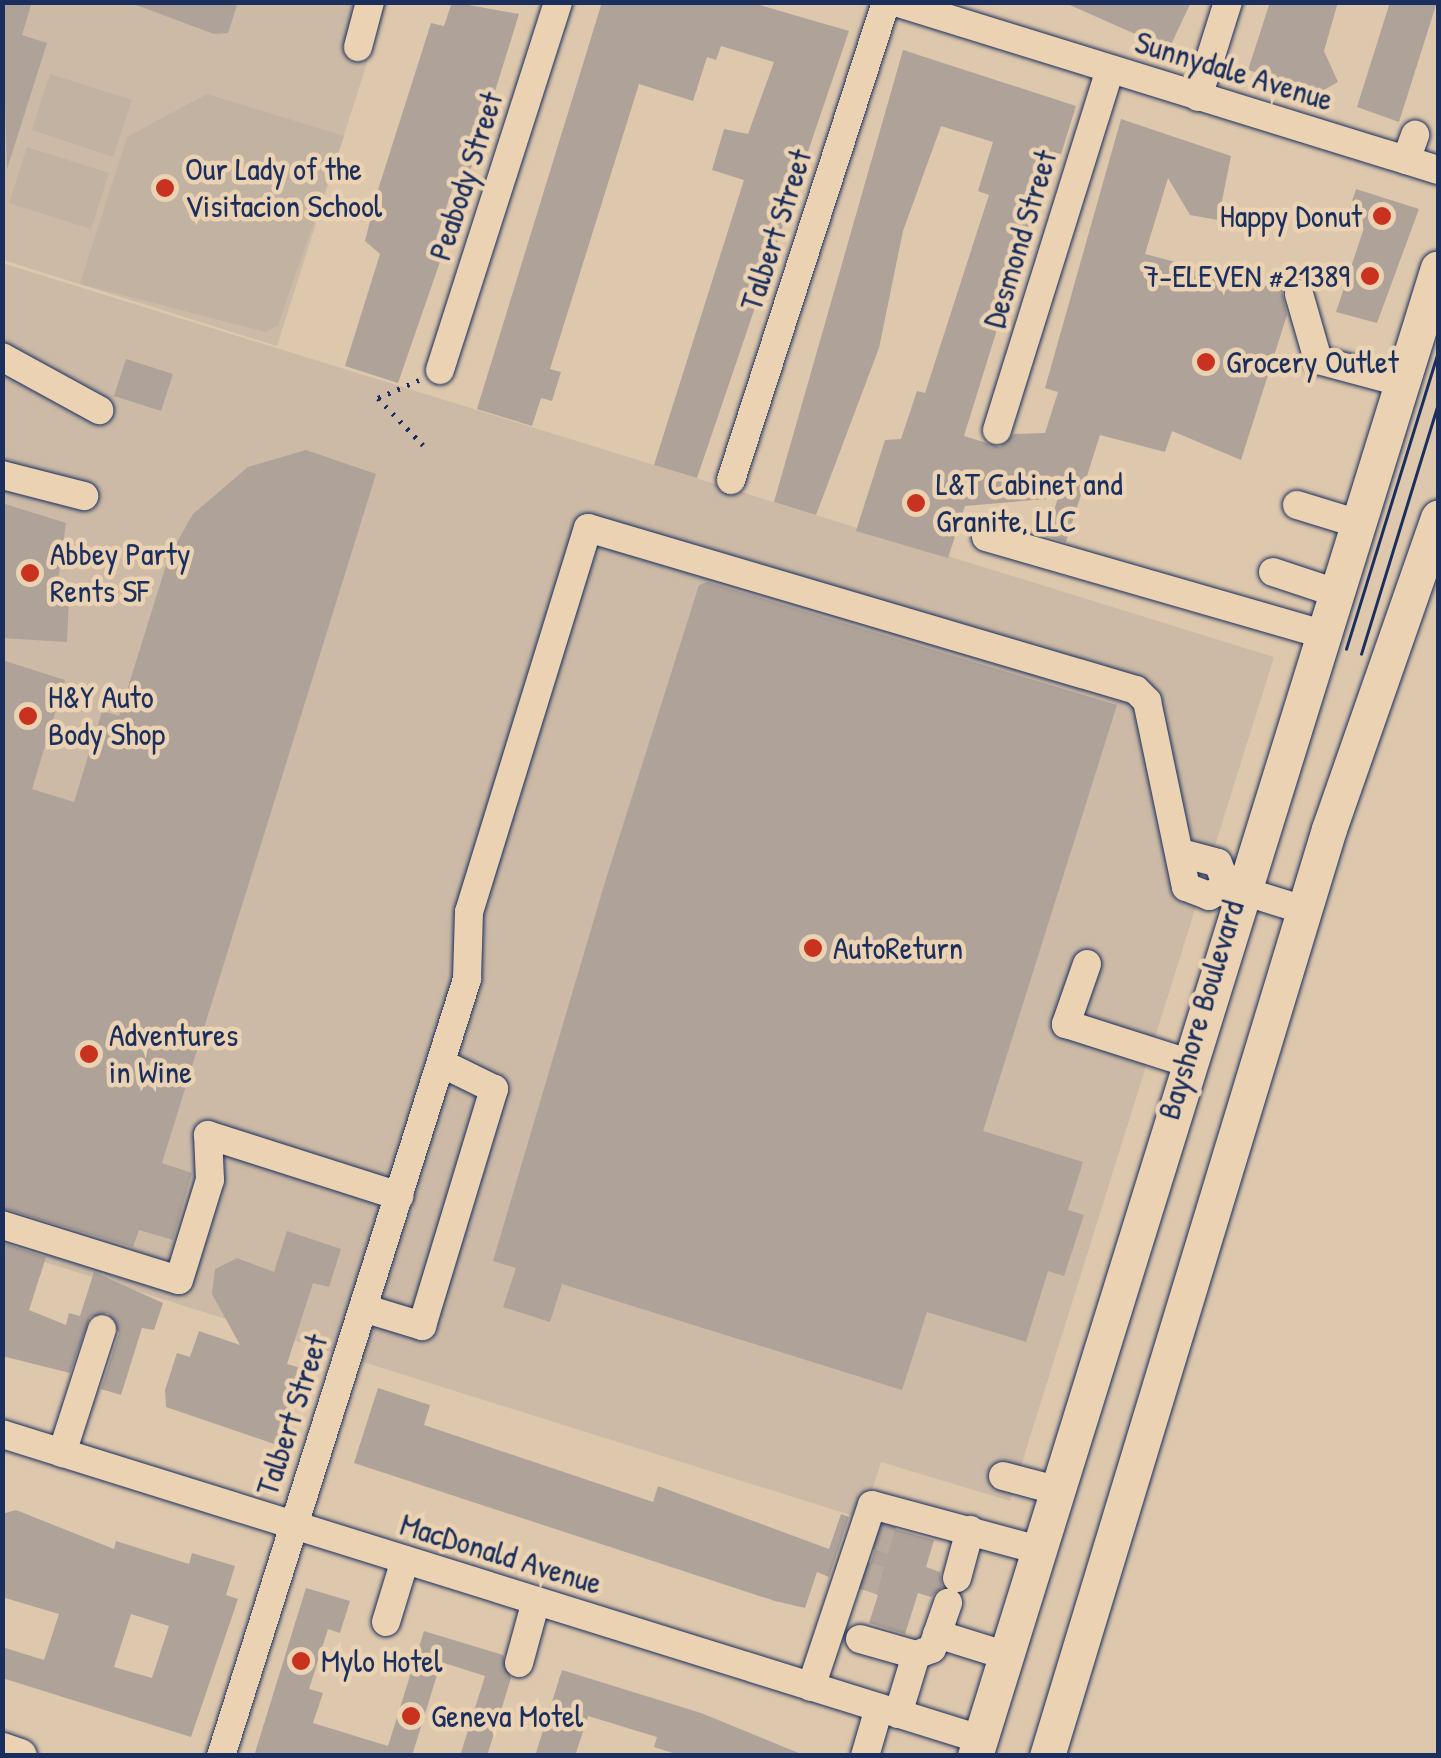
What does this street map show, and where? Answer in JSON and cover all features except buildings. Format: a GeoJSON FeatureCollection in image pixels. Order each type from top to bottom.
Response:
{"type":"FeatureCollection","features":[{"type":"Feature","properties":{"kind":"main road","name":"Bayshore Boulevard"},"geometry":{"type":"LineString","coordinates":[[977,1748],[1052,1489],[1185,1062],[1233,888],[1359,524],[1438,268]]}},
{"type":"Feature","properties":{"kind":"main road"},"geometry":{"type":"LineString","coordinates":[[1046,1756],[1304,910],[1436,528]]}},
{"type":"Feature","properties":{"kind":"main road"},"geometry":{"type":"LineString","coordinates":[[2,1750],[19,1756]]}},
{"type":"Feature","properties":{"kind":"street"},"geometry":{"type":"LineString","coordinates":[[358,47],[370,2]]}},
{"type":"Feature","properties":{"kind":"street","name":"Peabody Street"},"geometry":{"type":"LineString","coordinates":[[440,370],[558,2]]}},
{"type":"Feature","properties":{"kind":"street","name":"Talbert Street"},"geometry":{"type":"LineString","coordinates":[[731,480],[886,2]]}},
{"type":"Feature","properties":{"kind":"street","name":"Sunnydale Avenue"},"geometry":{"type":"LineString","coordinates":[[895,2],[1198,97],[1410,148],[1438,170]]}},
{"type":"Feature","properties":{"kind":"street"},"geometry":{"type":"LineString","coordinates":[[1198,97],[1228,2]]}},
{"type":"Feature","properties":{"kind":"street","name":"Desmond Street"},"geometry":{"type":"LineString","coordinates":[[997,430],[1110,69]]}},
{"type":"Feature","properties":{"kind":"street"},"geometry":{"type":"LineString","coordinates":[[1300,294],[1318,360],[1404,384]]}},
{"type":"Feature","properties":{"kind":"street"},"geometry":{"type":"LineString","coordinates":[[2,357],[99,410]]}},
{"type":"Feature","properties":{"kind":"street"},"geometry":{"type":"LineString","coordinates":[[2,475],[84,496]]}},
{"type":"Feature","properties":{"kind":"street"},"geometry":{"type":"LineString","coordinates":[[1298,505],[1359,524]]}},
{"type":"Feature","properties":{"kind":"street","name":"Talbert Street"},"geometry":{"type":"LineString","coordinates":[[221,1756],[467,979],[469,912],[582,543],[597,524],[1136,690],[1148,701],[1186,887],[1209,896],[1233,888]]}},
{"type":"Feature","properties":{"kind":"street"},"geometry":{"type":"LineString","coordinates":[[986,537],[1322,634]]}},
{"type":"Feature","properties":{"kind":"street"},"geometry":{"type":"LineString","coordinates":[[1273,572],[1336,593]]}},
{"type":"Feature","properties":{"kind":"street"},"geometry":{"type":"LineString","coordinates":[[1233,888],[1304,910]]}},
{"type":"Feature","properties":{"kind":"street"},"geometry":{"type":"LineString","coordinates":[[1066,1024],[1088,964]]}},
{"type":"Feature","properties":{"kind":"street"},"geometry":{"type":"LineString","coordinates":[[1060,989],[1049,1020],[1185,1062]]}},
{"type":"Feature","properties":{"kind":"street"},"geometry":{"type":"LineString","coordinates":[[363,1308],[422,1326],[494,1089],[441,1063]]}},
{"type":"Feature","properties":{"kind":"street"},"geometry":{"type":"LineString","coordinates":[[2,1225],[179,1280],[210,1180],[208,1136],[399,1196]]}},
{"type":"Feature","properties":{"kind":"street"},"geometry":{"type":"LineString","coordinates":[[62,1453],[102,1329]]}},
{"type":"Feature","properties":{"kind":"street","name":"MacDonald Avenue"},"geometry":{"type":"LineString","coordinates":[[2,1434],[888,1711],[977,1748]]}},
{"type":"Feature","properties":{"kind":"street"},"geometry":{"type":"LineString","coordinates":[[1003,1476],[1052,1489]]}},
{"type":"Feature","properties":{"kind":"street"},"geometry":{"type":"LineString","coordinates":[[811,1687],[833,1621],[881,1510],[1035,1549]]}},
{"type":"Feature","properties":{"kind":"street"},"geometry":{"type":"LineString","coordinates":[[865,1756],[916,1656],[932,1649],[970,1530]]}},
{"type":"Feature","properties":{"kind":"street"},"geometry":{"type":"LineString","coordinates":[[386,1622],[405,1560]]}},
{"type":"Feature","properties":{"kind":"street"},"geometry":{"type":"LineString","coordinates":[[833,1621],[863,1590]]}},
{"type":"Feature","properties":{"kind":"street"},"geometry":{"type":"LineString","coordinates":[[519,1663],[536,1601]]}},
{"type":"Feature","properties":{"kind":"street"},"geometry":{"type":"LineString","coordinates":[[938,1634],[1004,1654]]}},
{"type":"Feature","properties":{"kind":"street"},"geometry":{"type":"LineString","coordinates":[[860,1639],[916,1656]]}},
{"type":"Feature","properties":{"kind":"path"},"geometry":{"type":"LineString","coordinates":[[422,444],[378,398],[440,370]]}},
{"type":"Feature","properties":{"kind":"shaded area","name":"Our Lady of the Visitacion School"},"geometry":{"type":"Polygon","coordinates":[[[3,3],[386,3],[277,346],[3,260],[3,3]]]}},
{"type":"Feature","properties":{"kind":"shaded area"},"geometry":{"type":"Polygon","coordinates":[[[50,74],[132,100],[113,157],[32,130],[50,74]]]}},
{"type":"Feature","properties":{"kind":"shaded area"},"geometry":{"type":"Polygon","coordinates":[[[207,94],[344,136],[278,325],[266,332],[80,284],[127,137],[207,94]]]}},
{"type":"Feature","properties":{"kind":"shaded area"},"geometry":{"type":"Polygon","coordinates":[[[27,147],[109,173],[91,229],[9,203],[27,147]]]}},
{"type":"Feature","properties":{"kind":"shaded area"},"geometry":{"type":"Polygon","coordinates":[[[2,263],[1274,657],[1010,1501],[881,1462],[863,1519],[3,1249],[2,263]]]}},
{"type":"Feature","properties":{"kind":"tunnel"},"geometry":{"type":"LineString","coordinates":[[863,1590],[883,1522]]}},
{"type":"Feature","properties":{"kind":"tram line"},"geometry":{"type":"LineString","coordinates":[[1346,649],[1438,352]]}},
{"type":"Feature","properties":{"kind":"tram line"},"geometry":{"type":"LineString","coordinates":[[1361,654],[1438,403]]}},
{"type":"Feature","properties":{"kind":"place","name":"Our Lady of the Visitacion School"},"geometry":{"type":"Point","coordinates":[165,188]}},
{"type":"Feature","properties":{"kind":"place","name":"Happy Donut"},"geometry":{"type":"Point","coordinates":[1382,216]}},
{"type":"Feature","properties":{"kind":"place","name":"7-ELEVEN #21389"},"geometry":{"type":"Point","coordinates":[1370,276]}},
{"type":"Feature","properties":{"kind":"place","name":"Grocery Outlet"},"geometry":{"type":"Point","coordinates":[1206,362]}},
{"type":"Feature","properties":{"kind":"place","name":"L&T Cabinet and Granite, LLC"},"geometry":{"type":"Point","coordinates":[916,503]}},
{"type":"Feature","properties":{"kind":"place","name":"Abbey Party Rents SF"},"geometry":{"type":"Point","coordinates":[30,573]}},
{"type":"Feature","properties":{"kind":"place","name":"H&Y Auto Body Shop"},"geometry":{"type":"Point","coordinates":[28,716]}},
{"type":"Feature","properties":{"kind":"place","name":"AutoReturn"},"geometry":{"type":"Point","coordinates":[813,948]}},
{"type":"Feature","properties":{"kind":"place","name":"Adventures in Wine"},"geometry":{"type":"Point","coordinates":[89,1054]}},
{"type":"Feature","properties":{"kind":"place","name":"Mylo Hotel"},"geometry":{"type":"Point","coordinates":[301,1661]}},
{"type":"Feature","properties":{"kind":"place","name":"Geneva Motel"},"geometry":{"type":"Point","coordinates":[411,1716]}}]}
